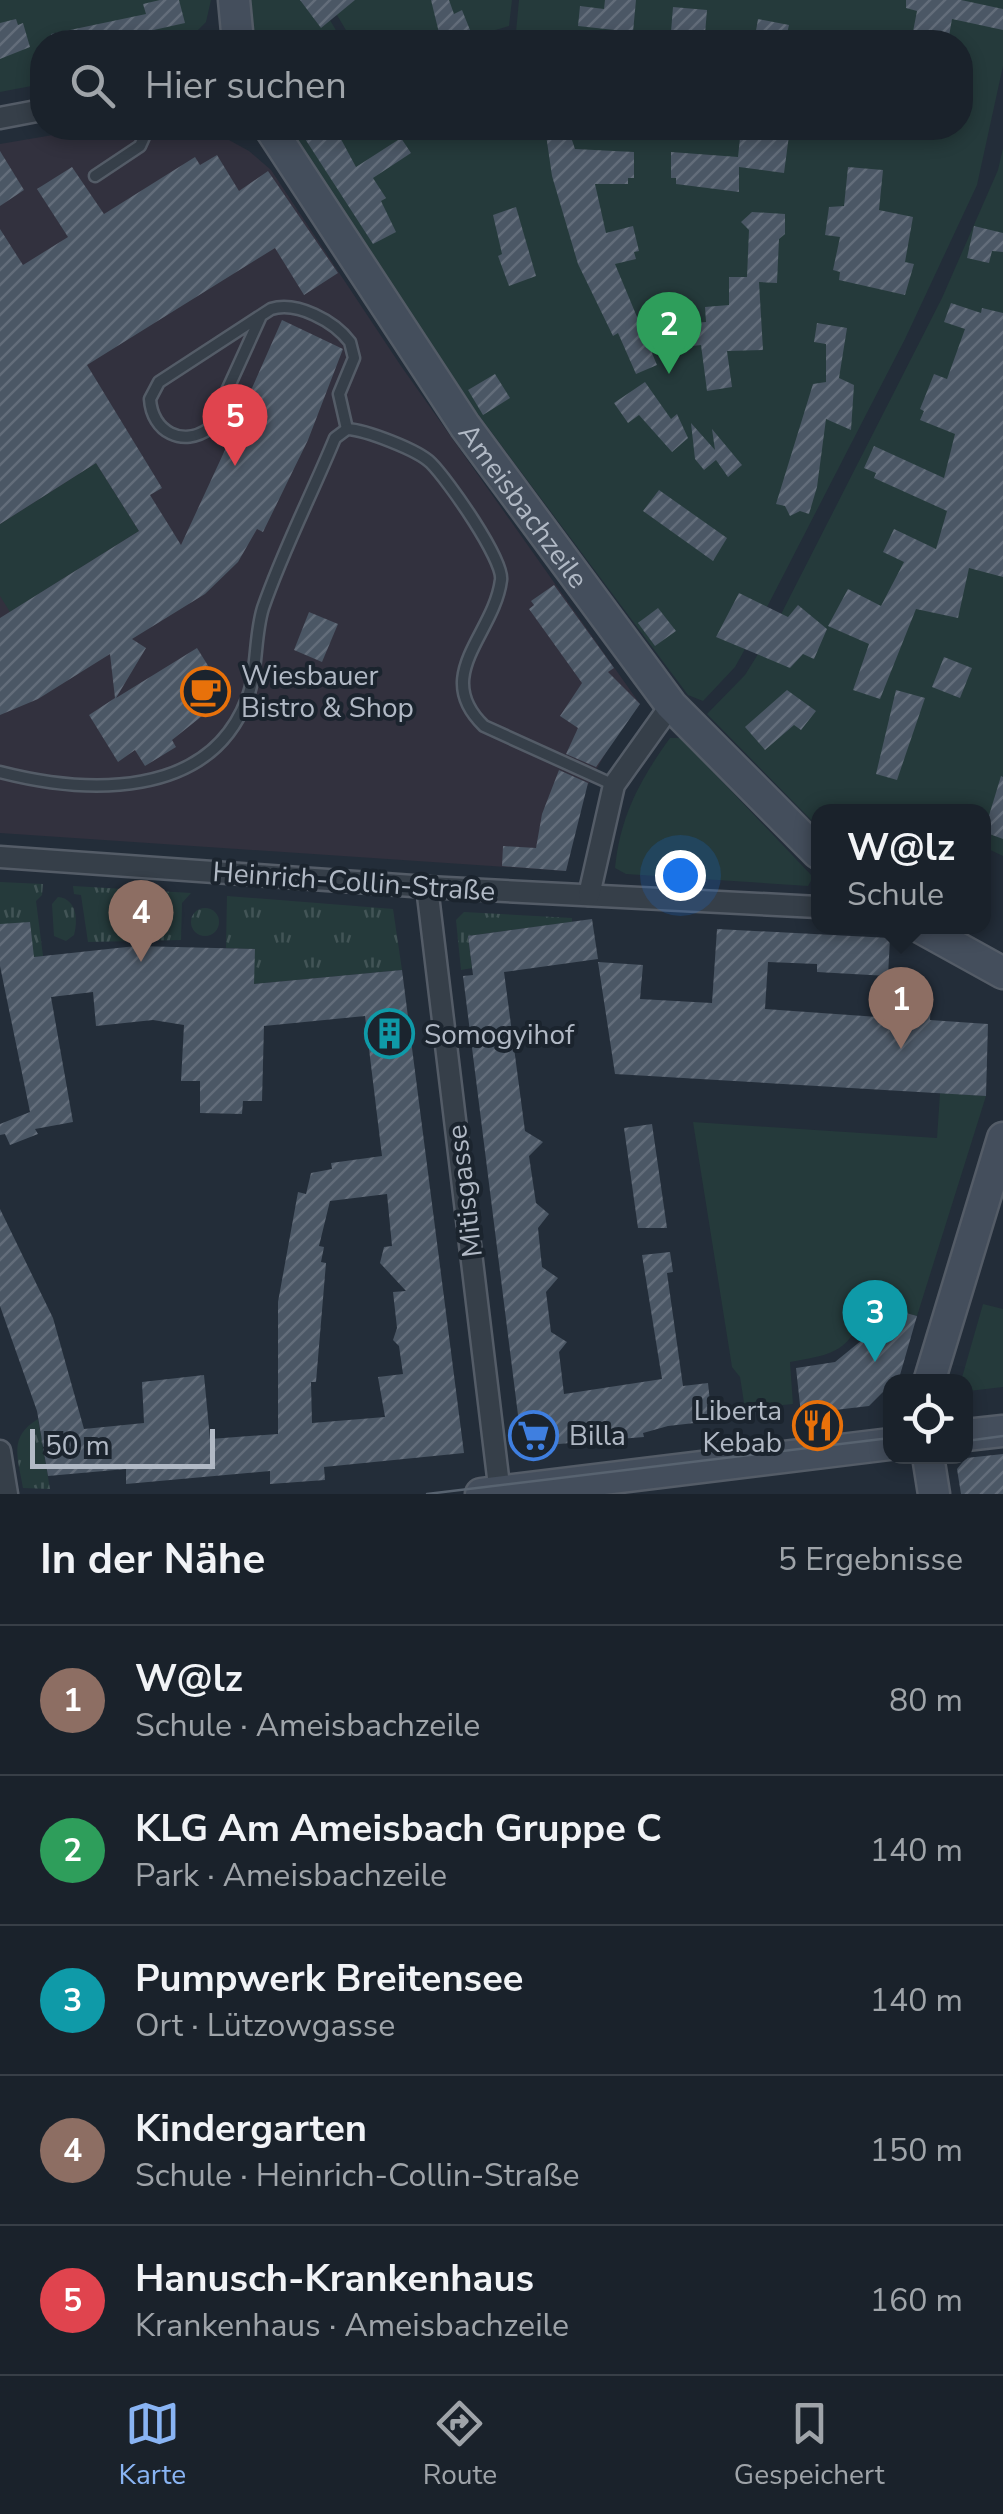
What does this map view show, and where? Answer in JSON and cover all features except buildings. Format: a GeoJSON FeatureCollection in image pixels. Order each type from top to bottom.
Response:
{"type":"FeatureCollection","features":[{"type":"Feature","properties":{"kind":"street"},"geometry":{"type":"LineString","coordinates":[[234,0],[237,30]]}},
{"type":"Feature","properties":{"kind":"street"},"geometry":{"type":"LineString","coordinates":[[0,118],[30,112]]}},
{"type":"Feature","properties":{"kind":"street","name":"Ameisbachzeile"},"geometry":{"type":"LineString","coordinates":[[278,140],[465,426],[671,705],[811,846]]}},
{"type":"Feature","properties":{"kind":"street"},"geometry":{"type":"LineString","coordinates":[[589,895],[614,785],[671,705]]}},
{"type":"Feature","properties":{"kind":"street","name":"Heinrich-Collin-Straße"},"geometry":{"type":"LineString","coordinates":[[0,857],[427,887],[811,907]]}},
{"type":"Feature","properties":{"kind":"street","name":"Mitisgasse"},"geometry":{"type":"LineString","coordinates":[[427,887],[494,1493]]}},
{"type":"Feature","properties":{"kind":"street"},"geometry":{"type":"LineString","coordinates":[[932,934],[1003,973]]}},
{"type":"Feature","properties":{"kind":"street"},"geometry":{"type":"LineString","coordinates":[[931,1374],[1003,1138]]}},
{"type":"Feature","properties":{"kind":"street"},"geometry":{"type":"LineString","coordinates":[[973,1434],[1003,1431]]}},
{"type":"Feature","properties":{"kind":"street"},"geometry":{"type":"LineString","coordinates":[[494,1493],[883,1445]]}},
{"type":"Feature","properties":{"kind":"street"},"geometry":{"type":"LineString","coordinates":[[0,1451],[6,1494]]}},
{"type":"Feature","properties":{"kind":"street"},"geometry":{"type":"LineString","coordinates":[[929,1464],[934,1494]]}},
{"type":"Feature","properties":{"kind":"lane"},"geometry":{"type":"LineString","coordinates":[[95,176],[140,146],[143,140]]}},
{"type":"Feature","properties":{"kind":"lane"},"geometry":{"type":"LineString","coordinates":[[260,318],[210,428],[187,438],[164,430],[151,412],[150,399],[159,382],[271,309],[288,307],[316,316],[345,335],[354,349],[339,394],[347,429]]}},
{"type":"Feature","properties":{"kind":"lane"},"geometry":{"type":"LineString","coordinates":[[0,772],[38,782],[90,787],[150,781],[197,762],[221,739],[246,700],[262,612],[335,438],[347,429],[363,430],[430,461],[500,565],[498,591],[461,683],[470,713],[484,726],[614,785]]}},
{"type":"Feature","properties":{"kind":"shaded area"},"geometry":{"type":"Polygon","coordinates":[[[30,139],[229,140],[271,170],[401,366],[640,704],[615,736],[584,792],[566,871],[0,833],[0,144],[30,139]]]}},
{"type":"Feature","properties":{"kind":"green space"},"geometry":{"type":"Polygon","coordinates":[[[0,0],[211,0],[206,22],[198,30],[30,30],[30,86],[0,92],[0,0]]]}},
{"type":"Feature","properties":{"kind":"green space"},"geometry":{"type":"Polygon","coordinates":[[[251,0],[318,0],[336,30],[254,30],[251,0]]]}},
{"type":"Feature","properties":{"kind":"green space"},"geometry":{"type":"Polygon","coordinates":[[[328,0],[512,0],[509,26],[496,30],[346,30],[328,0]]]}},
{"type":"Feature","properties":{"kind":"green space"},"geometry":{"type":"Polygon","coordinates":[[[519,0],[1003,0],[1003,66],[977,185],[905,339],[750,640],[735,667],[703,701],[688,695],[474,409],[297,140],[973,140],[973,30],[516,30],[519,0]]]}},
{"type":"Feature","properties":{"kind":"green space"},"geometry":{"type":"Polygon","coordinates":[[[1003,148],[1003,856],[991,850],[991,804],[811,804],[811,820],[707,714],[745,675],[773,630],[942,298],[998,170],[1003,148]]]}},
{"type":"Feature","properties":{"kind":"green space"},"geometry":{"type":"Polygon","coordinates":[[[96,463],[139,531],[10,612],[0,596],[0,524],[96,463]]]}},
{"type":"Feature","properties":{"kind":"green space"},"geometry":{"type":"Polygon","coordinates":[[[670,738],[681,738],[811,875],[808,886],[626,874],[615,868],[621,832],[649,769],[670,738]]]}},
{"type":"Feature","properties":{"kind":"green space"},"geometry":{"type":"Polygon","coordinates":[[[0,882],[43,884],[42,895],[36,901],[43,956],[34,957],[0,924],[0,882]]]}},
{"type":"Feature","properties":{"kind":"green space"},"geometry":{"type":"Polygon","coordinates":[[[73,886],[191,893],[182,903],[181,940],[88,942],[81,895],[74,894],[73,886]]]}},
{"type":"Feature","properties":{"kind":"green space"},"geometry":{"type":"Polygon","coordinates":[[[227,896],[393,909],[402,970],[254,984],[254,949],[226,948],[227,896]]]}},
{"type":"Feature","properties":{"kind":"green space"},"geometry":{"type":"Polygon","coordinates":[[[58,897],[69,902],[76,917],[74,935],[66,941],[54,936],[52,904],[58,897]]]}},
{"type":"Feature","properties":{"kind":"green space"},"geometry":{"type":"Polygon","coordinates":[[[205,908],[215,912],[219,922],[215,932],[205,936],[195,932],[191,922],[195,912],[205,908]]]}},
{"type":"Feature","properties":{"kind":"green space"},"geometry":{"type":"Polygon","coordinates":[[[464,912],[572,918],[572,922],[468,936],[472,968],[461,970],[456,920],[464,912]]]}},
{"type":"Feature","properties":{"kind":"green space"},"geometry":{"type":"Polygon","coordinates":[[[940,1093],[986,1096],[917,1316],[866,1302],[855,1330],[841,1347],[790,1362],[793,1404],[745,1409],[740,1377],[732,1367],[693,1122],[937,1138],[940,1093]]]}},
{"type":"Feature","properties":{"kind":"green space"},"geometry":{"type":"Polygon","coordinates":[[[983,1304],[1003,1309],[1003,1387],[973,1391],[973,1374],[963,1374],[983,1304]]]}},
{"type":"Feature","properties":{"kind":"green space"},"geometry":{"type":"Polygon","coordinates":[[[38,1419],[50,1489],[23,1488],[19,1467],[17,1449],[22,1433],[38,1419]]]}},
{"type":"Feature","properties":{"kind":"tram line"},"geometry":{"type":"LineString","coordinates":[[973,1440],[1003,1436]]}},
{"type":"Feature","properties":{"kind":"tram line"},"geometry":{"type":"LineString","coordinates":[[427,1494],[883,1439]]}},
{"type":"Feature","properties":{"kind":"place","name":"KLG Am Ameisbach Gruppe C"},"geometry":{"type":"Point","coordinates":[669,374]}},
{"type":"Feature","properties":{"kind":"place","name":"Hanusch-Krankenhaus"},"geometry":{"type":"Point","coordinates":[235,466]}},
{"type":"Feature","properties":{"kind":"place","name":"Wiesbauer Bistro & Shop"},"geometry":{"type":"Point","coordinates":[206,691]}},
{"type":"Feature","properties":{"kind":"place","name":"Kindergarten"},"geometry":{"type":"Point","coordinates":[141,962]}},
{"type":"Feature","properties":{"kind":"place","name":"Somogyihof"},"geometry":{"type":"Point","coordinates":[389,1034]}},
{"type":"Feature","properties":{"kind":"place","name":"W@lz"},"geometry":{"type":"Point","coordinates":[901,1049]}},
{"type":"Feature","properties":{"kind":"place","name":"Pumpwerk Breitensee"},"geometry":{"type":"Point","coordinates":[875,1362]}},
{"type":"Feature","properties":{"kind":"place","name":"Liberta Kebab"},"geometry":{"type":"Point","coordinates":[817,1426]}},
{"type":"Feature","properties":{"kind":"place","name":"Billa"},"geometry":{"type":"Point","coordinates":[534,1435]}}]}
